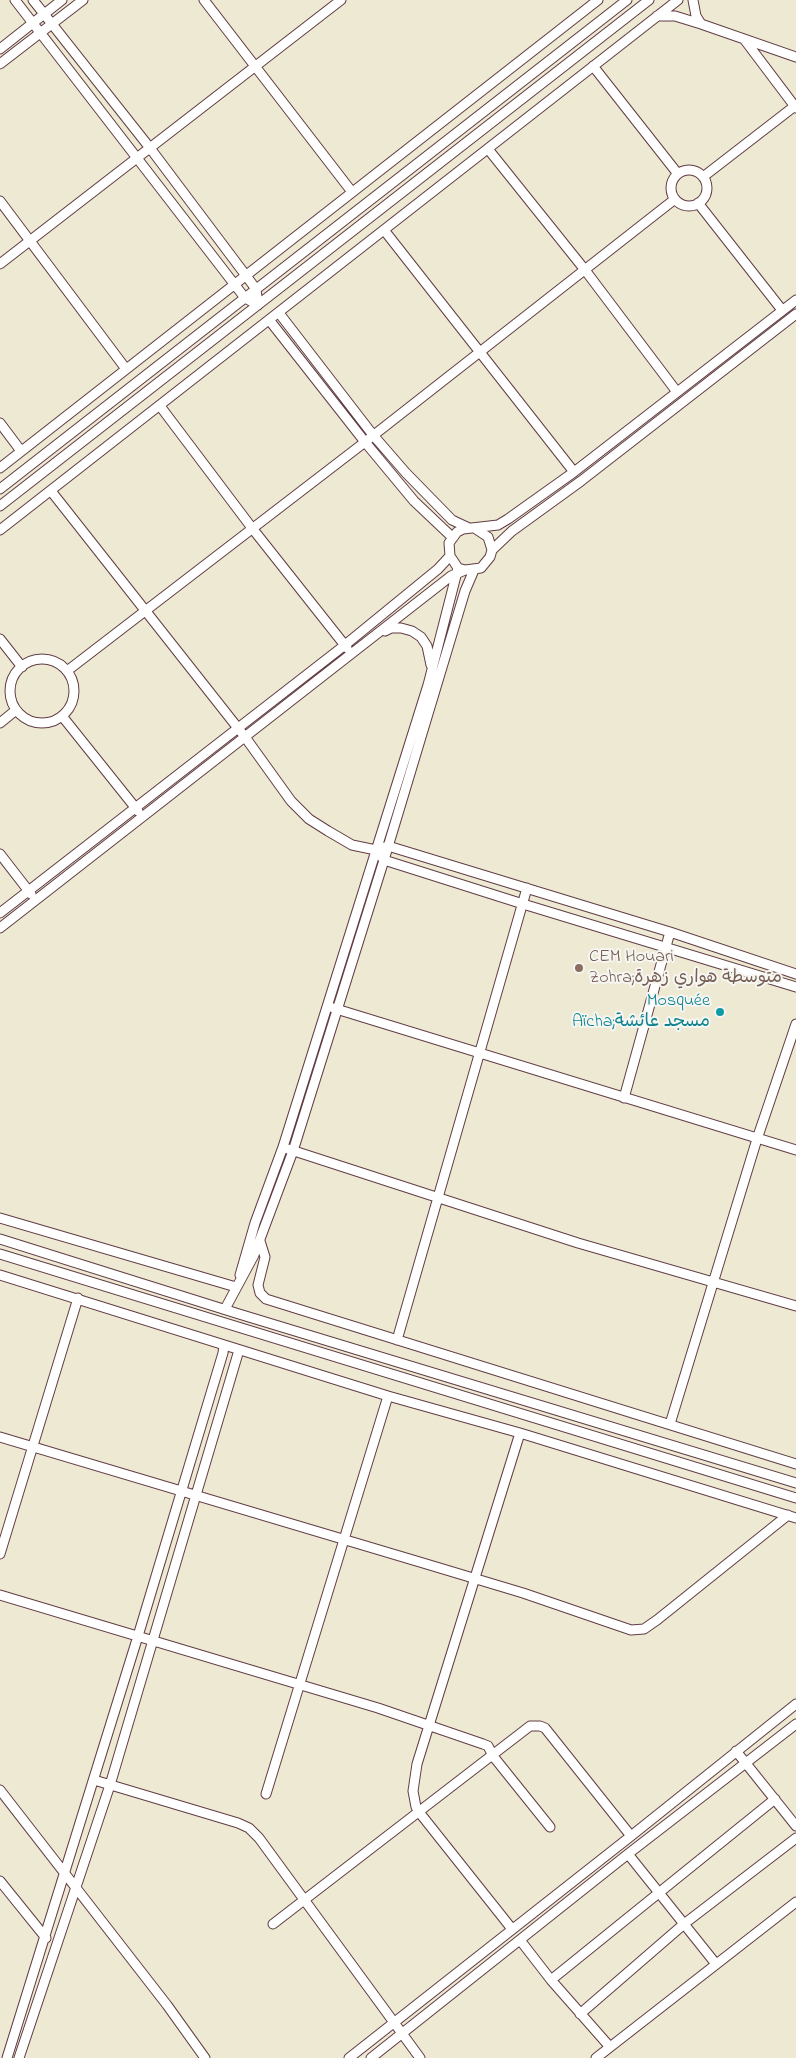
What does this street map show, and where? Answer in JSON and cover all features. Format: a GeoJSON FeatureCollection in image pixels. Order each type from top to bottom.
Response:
{"type":"FeatureCollection","features":[{"type":"Feature","properties":{"kind":"street"},"geometry":{"type":"LineString","coordinates":[[15,0],[234,285],[245,298],[258,305]]}},
{"type":"Feature","properties":{"kind":"street"},"geometry":{"type":"LineString","coordinates":[[33,0],[150,148],[256,289],[258,305]]}},
{"type":"Feature","properties":{"kind":"street"},"geometry":{"type":"LineString","coordinates":[[0,49],[62,0]]}},
{"type":"Feature","properties":{"kind":"street"},"geometry":{"type":"LineString","coordinates":[[0,64],[83,0]]}},
{"type":"Feature","properties":{"kind":"street"},"geometry":{"type":"LineString","coordinates":[[204,0],[352,192]]}},
{"type":"Feature","properties":{"kind":"street"},"geometry":{"type":"LineString","coordinates":[[0,264],[341,0]]}},
{"type":"Feature","properties":{"kind":"street"},"geometry":{"type":"LineString","coordinates":[[0,468],[598,0]]}},
{"type":"Feature","properties":{"kind":"street"},"geometry":{"type":"LineString","coordinates":[[0,489],[627,0]]}},
{"type":"Feature","properties":{"kind":"street"},"geometry":{"type":"LineString","coordinates":[[0,506],[649,0]]}},
{"type":"Feature","properties":{"kind":"street"},"geometry":{"type":"LineString","coordinates":[[0,530],[270,321],[678,0]]}},
{"type":"Feature","properties":{"kind":"street"},"geometry":{"type":"LineString","coordinates":[[693,0],[696,16],[701,24]]}},
{"type":"Feature","properties":{"kind":"street"},"geometry":{"type":"LineString","coordinates":[[657,16],[675,16],[796,57]]}},
{"type":"Feature","properties":{"kind":"street"},"geometry":{"type":"LineString","coordinates":[[703,177],[796,107],[744,39]]}},
{"type":"Feature","properties":{"kind":"street"},"geometry":{"type":"LineString","coordinates":[[593,66],[678,174]]}},
{"type":"Feature","properties":{"kind":"street"},"geometry":{"type":"LineString","coordinates":[[488,149],[585,270],[676,392]]}},
{"type":"Feature","properties":{"kind":"street"},"geometry":{"type":"LineString","coordinates":[[694,170],[703,177],[707,188],[702,200],[698,203],[686,205],[675,199],[671,188],[678,174],[683,171],[694,170]]}},
{"type":"Feature","properties":{"kind":"street"},"geometry":{"type":"LineString","coordinates":[[67,671],[365,442],[675,199]]}},
{"type":"Feature","properties":{"kind":"street"},"geometry":{"type":"LineString","coordinates":[[0,201],[126,369]]}},
{"type":"Feature","properties":{"kind":"street"},"geometry":{"type":"LineString","coordinates":[[698,203],[782,310]]}},
{"type":"Feature","properties":{"kind":"street"},"geometry":{"type":"LineString","coordinates":[[384,230],[574,472]]}},
{"type":"Feature","properties":{"kind":"street"},"geometry":{"type":"LineString","coordinates":[[225,1309],[250,1264],[294,1151],[465,591],[464,570],[450,556],[449,543],[452,537],[463,529],[498,525],[574,472],[796,300]]}},
{"type":"Feature","properties":{"kind":"street"},"geometry":{"type":"LineString","coordinates":[[279,313],[373,435],[437,506],[452,520],[473,528],[488,537],[492,550]]}},
{"type":"Feature","properties":{"kind":"street"},"geometry":{"type":"LineString","coordinates":[[0,928],[378,634],[464,570],[486,564],[492,550],[512,531],[581,481],[796,314]]}},
{"type":"Feature","properties":{"kind":"street"},"geometry":{"type":"LineString","coordinates":[[270,321],[414,501],[452,537]]}},
{"type":"Feature","properties":{"kind":"street"},"geometry":{"type":"LineString","coordinates":[[160,406],[252,528],[352,654]]}},
{"type":"Feature","properties":{"kind":"street"},"geometry":{"type":"LineString","coordinates":[[0,423],[21,451]]}},
{"type":"Feature","properties":{"kind":"street"},"geometry":{"type":"LineString","coordinates":[[50,491],[146,610],[245,737],[291,800],[309,819],[352,845],[376,850],[388,846],[670,932],[796,974]]}},
{"type":"Feature","properties":{"kind":"street"},"geometry":{"type":"LineString","coordinates":[[0,913],[345,645],[438,569],[450,556]]}},
{"type":"Feature","properties":{"kind":"street"},"geometry":{"type":"LineString","coordinates":[[236,1287],[255,1224],[283,1147],[464,570]]}},
{"type":"Feature","properties":{"kind":"street"},"geometry":{"type":"LineString","coordinates":[[378,634],[391,628],[402,628],[412,631],[420,637],[427,646],[430,656],[428,685]]}},
{"type":"Feature","properties":{"kind":"street"},"geometry":{"type":"LineString","coordinates":[[0,639],[22,667]]}},
{"type":"Feature","properties":{"kind":"street"},"geometry":{"type":"LineString","coordinates":[[38,659],[49,660],[59,664],[67,671],[72,680],[73,700],[69,709],[62,716],[53,721],[38,722],[24,717],[16,710],[10,689],[13,679],[22,667],[38,659]]}},
{"type":"Feature","properties":{"kind":"street"},"geometry":{"type":"LineString","coordinates":[[0,723],[16,710]]}},
{"type":"Feature","properties":{"kind":"street"},"geometry":{"type":"LineString","coordinates":[[62,716],[143,816]]}},
{"type":"Feature","properties":{"kind":"street"},"geometry":{"type":"LineString","coordinates":[[376,850],[384,860],[796,987]]}},
{"type":"Feature","properties":{"kind":"street"},"geometry":{"type":"LineString","coordinates":[[0,854],[36,900]]}},
{"type":"Feature","properties":{"kind":"street"},"geometry":{"type":"LineString","coordinates":[[397,1340],[527,888]]}},
{"type":"Feature","properties":{"kind":"street"},"geometry":{"type":"LineString","coordinates":[[624,1098],[670,932]]}},
{"type":"Feature","properties":{"kind":"street"},"geometry":{"type":"LineString","coordinates":[[327,1006],[796,1150]]}},
{"type":"Feature","properties":{"kind":"street"},"geometry":{"type":"LineString","coordinates":[[670,1424],[757,1138],[796,1024]]}},
{"type":"Feature","properties":{"kind":"street"},"geometry":{"type":"LineString","coordinates":[[283,1147],[578,1243],[796,1306]]}},
{"type":"Feature","properties":{"kind":"street"},"geometry":{"type":"LineString","coordinates":[[0,1218],[236,1287]]}},
{"type":"Feature","properties":{"kind":"street"},"geometry":{"type":"LineString","coordinates":[[0,1239],[796,1483]]}},
{"type":"Feature","properties":{"kind":"street"},"geometry":{"type":"LineString","coordinates":[[260,1241],[265,1257],[258,1285],[260,1293],[266,1299],[796,1464]]}},
{"type":"Feature","properties":{"kind":"street"},"geometry":{"type":"LineString","coordinates":[[0,1254],[796,1498]]}},
{"type":"Feature","properties":{"kind":"street"},"geometry":{"type":"LineString","coordinates":[[0,1274],[388,1396],[520,1433],[792,1517]]}},
{"type":"Feature","properties":{"kind":"street"},"geometry":{"type":"LineString","coordinates":[[0,1554],[78,1298]]}},
{"type":"Feature","properties":{"kind":"street"},"geometry":{"type":"LineString","coordinates":[[7,2058],[46,1938],[64,1873],[138,1636],[224,1345]]}},
{"type":"Feature","properties":{"kind":"street"},"geometry":{"type":"LineString","coordinates":[[19,2058],[110,1785],[239,1350]]}},
{"type":"Feature","properties":{"kind":"street"},"geometry":{"type":"LineString","coordinates":[[266,1794],[388,1396]]}},
{"type":"Feature","properties":{"kind":"street"},"geometry":{"type":"LineString","coordinates":[[512,1929],[419,1812],[414,1799],[413,1782],[473,1579],[520,1433]]}},
{"type":"Feature","properties":{"kind":"street"},"geometry":{"type":"LineString","coordinates":[[0,1437],[523,1593],[631,1630],[640,1630],[657,1620],[792,1517]]}},
{"type":"Feature","properties":{"kind":"street"},"geometry":{"type":"LineString","coordinates":[[0,1595],[300,1685],[429,1725],[488,1746],[493,1756],[550,1827]]}},
{"type":"Feature","properties":{"kind":"street"},"geometry":{"type":"LineString","coordinates":[[349,2058],[632,1836],[796,1704]]}},
{"type":"Feature","properties":{"kind":"street"},"geometry":{"type":"LineString","coordinates":[[371,2058],[628,1854],[796,1724]]}},
{"type":"Feature","properties":{"kind":"street"},"geometry":{"type":"LineString","coordinates":[[273,1924],[530,1726],[545,1728],[632,1836]]}},
{"type":"Feature","properties":{"kind":"street"},"geometry":{"type":"LineString","coordinates":[[736,1751],[796,1826]]}},
{"type":"Feature","properties":{"kind":"street"},"geometry":{"type":"LineString","coordinates":[[94,1780],[238,1823],[249,1828],[259,1838],[420,2058]]}},
{"type":"Feature","properties":{"kind":"street"},"geometry":{"type":"LineString","coordinates":[[0,1790],[167,2005],[205,2058]]}},
{"type":"Feature","properties":{"kind":"street"},"geometry":{"type":"LineString","coordinates":[[551,1980],[775,1799]]}},
{"type":"Feature","properties":{"kind":"street"},"geometry":{"type":"LineString","coordinates":[[580,2014],[684,1924],[796,1838]]}},
{"type":"Feature","properties":{"kind":"street"},"geometry":{"type":"LineString","coordinates":[[628,1854],[716,1964]]}},
{"type":"Feature","properties":{"kind":"street"},"geometry":{"type":"LineString","coordinates":[[0,1880],[46,1938]]}},
{"type":"Feature","properties":{"kind":"street"},"geometry":{"type":"LineString","coordinates":[[596,2058],[796,1902]]}},
{"type":"Feature","properties":{"kind":"street"},"geometry":{"type":"LineString","coordinates":[[520,1940],[551,1980],[610,2047]]}},
{"type":"Feature","properties":{"kind":"place","name":"CEM Houari Zohra;متوسطة هواري زهرة"},"geometry":{"type":"Point","coordinates":[579,968]}},
{"type":"Feature","properties":{"kind":"place","name":"Mosquée Aïcha;مسجد عائشة"},"geometry":{"type":"Point","coordinates":[720,1012]}}]}
